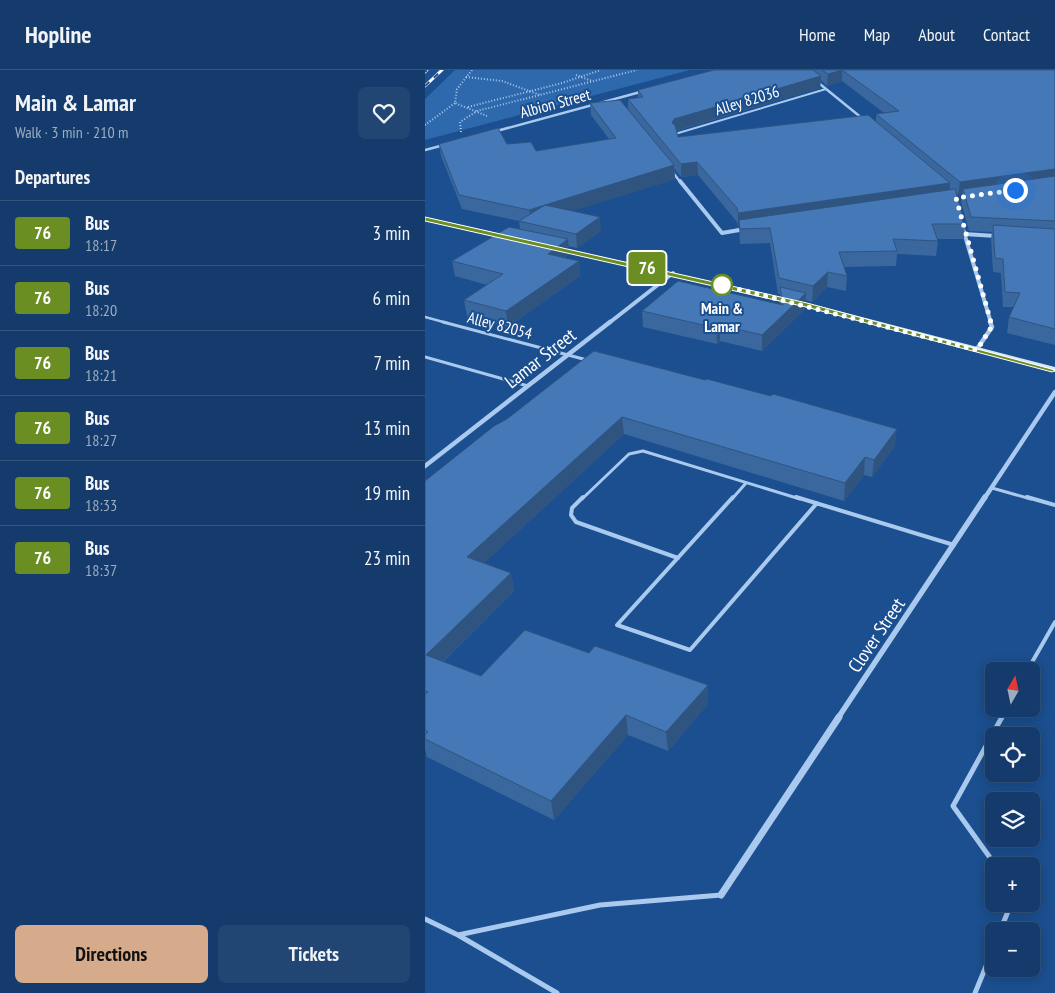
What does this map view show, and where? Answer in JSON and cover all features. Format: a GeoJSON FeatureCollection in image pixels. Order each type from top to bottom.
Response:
{"type":"FeatureCollection","features":[{"type":"Feature","properties":{"kind":"main road"},"geometry":{"type":"LineString","coordinates":[[425,219],[515,239]]}},
{"type":"Feature","properties":{"kind":"main road"},"geometry":{"type":"LineString","coordinates":[[543,245],[673,273],[823,309],[1055,370]]}},
{"type":"Feature","properties":{"kind":"street"},"geometry":{"type":"LineString","coordinates":[[811,76],[864,121]]}},
{"type":"Feature","properties":{"kind":"street","name":"Albion Street"},"geometry":{"type":"LineString","coordinates":[[491,132],[653,88]]}},
{"type":"Feature","properties":{"kind":"street"},"geometry":{"type":"LineString","coordinates":[[615,99],[621,106]]}},
{"type":"Feature","properties":{"kind":"street"},"geometry":{"type":"LineString","coordinates":[[425,150],[447,144]]}},
{"type":"Feature","properties":{"kind":"street"},"geometry":{"type":"LineString","coordinates":[[668,166],[722,233],[751,228]]}},
{"type":"Feature","properties":{"kind":"street"},"geometry":{"type":"LineString","coordinates":[[962,225],[992,326],[977,350]]}},
{"type":"Feature","properties":{"kind":"street"},"geometry":{"type":"LineString","coordinates":[[964,234],[1001,236]]}},
{"type":"Feature","properties":{"kind":"street","name":"Lamar Street"},"geometry":{"type":"LineString","coordinates":[[425,466],[673,273]]}},
{"type":"Feature","properties":{"kind":"street","name":"Clover Street"},"geometry":{"type":"LineString","coordinates":[[721,895],[1055,392]]}},
{"type":"Feature","properties":{"kind":"lane","name":"Alley 82036"},"geometry":{"type":"LineString","coordinates":[[675,134],[826,89]]}},
{"type":"Feature","properties":{"kind":"lane","name":"Alley 82054"},"geometry":{"type":"LineString","coordinates":[[425,317],[591,361]]}},
{"type":"Feature","properties":{"kind":"lane"},"geometry":{"type":"LineString","coordinates":[[425,357],[528,386]]}},
{"type":"Feature","properties":{"kind":"lane"},"geometry":{"type":"LineString","coordinates":[[678,558],[581,525],[571,515],[572,508],[629,454],[643,451],[954,544]]}},
{"type":"Feature","properties":{"kind":"lane"},"geometry":{"type":"LineString","coordinates":[[746,483],[617,625],[690,650],[817,503]]}},
{"type":"Feature","properties":{"kind":"lane"},"geometry":{"type":"LineString","coordinates":[[992,488],[1055,504]]}},
{"type":"Feature","properties":{"kind":"lane"},"geometry":{"type":"LineString","coordinates":[[1032,662],[1055,622]]}},
{"type":"Feature","properties":{"kind":"lane"},"geometry":{"type":"LineString","coordinates":[[990,857],[953,806],[1002,718]]}},
{"type":"Feature","properties":{"kind":"lane"},"geometry":{"type":"LineString","coordinates":[[459,935],[600,905],[721,895]]}},
{"type":"Feature","properties":{"kind":"lane"},"geometry":{"type":"LineString","coordinates":[[425,919],[459,935],[557,993]]}},
{"type":"Feature","properties":{"kind":"lane"},"geometry":{"type":"LineString","coordinates":[[975,993],[985,968]]}},
{"type":"Feature","properties":{"kind":"path"},"geometry":{"type":"LineString","coordinates":[[425,125],[455,103],[457,88],[473,70]]}},
{"type":"Feature","properties":{"kind":"path"},"geometry":{"type":"LineString","coordinates":[[467,107],[531,91],[601,70]]}},
{"type":"Feature","properties":{"kind":"path"},"geometry":{"type":"LineString","coordinates":[[461,132],[460,122],[477,111],[637,70]]}},
{"type":"Feature","properties":{"kind":"path"},"geometry":{"type":"LineString","coordinates":[[576,75],[593,82]]}},
{"type":"Feature","properties":{"kind":"path"},"geometry":{"type":"LineString","coordinates":[[465,77],[502,81],[540,95]]}},
{"type":"Feature","properties":{"kind":"path"},"geometry":{"type":"LineString","coordinates":[[455,103],[490,118]]}},
{"type":"Feature","properties":{"kind":"shaded area"},"geometry":{"type":"Polygon","coordinates":[[[455,70],[690,70],[425,140],[425,99],[455,70]]]}},
{"type":"Feature","properties":{"kind":"building"},"geometry":{"type":"Polygon","coordinates":[[[714,70],[813,70],[821,76],[674,119],[672,123],[675,125],[678,137],[868,115],[950,183],[738,213],[737,208],[697,162],[681,164],[628,99],[643,97],[638,90],[714,70]]]}},
{"type":"Feature","properties":{"kind":"building"},"geometry":{"type":"Polygon","coordinates":[[[822,70],[842,70],[828,74],[822,70]]]}},
{"type":"Feature","properties":{"kind":"building"},"geometry":{"type":"Polygon","coordinates":[[[842,70],[1055,70],[1055,169],[960,182],[876,114],[899,111],[842,70]]]}},
{"type":"Feature","properties":{"kind":"building"},"geometry":{"type":"Polygon","coordinates":[[[620,100],[674,165],[529,210],[459,195],[439,144],[498,128],[507,144],[531,142],[536,151],[616,138],[590,103],[620,100]]]}},
{"type":"Feature","properties":{"kind":"building"},"geometry":{"type":"Polygon","coordinates":[[[1055,176],[1055,221],[971,217],[963,189],[1055,176]]]}},
{"type":"Feature","properties":{"kind":"building"},"geometry":{"type":"Polygon","coordinates":[[[955,189],[963,217],[962,221],[965,224],[932,224],[938,241],[893,239],[897,251],[839,252],[847,276],[828,272],[813,286],[779,278],[770,228],[740,229],[739,220],[955,189]]]}},
{"type":"Feature","properties":{"kind":"building"},"geometry":{"type":"Polygon","coordinates":[[[545,205],[600,217],[576,234],[519,221],[545,205]]]}},
{"type":"Feature","properties":{"kind":"building"},"geometry":{"type":"Polygon","coordinates":[[[993,225],[1055,229],[1055,329],[1009,317],[1020,293],[1005,292],[1003,259],[995,258],[993,225]]]}},
{"type":"Feature","properties":{"kind":"building"},"geometry":{"type":"Polygon","coordinates":[[[509,227],[568,239],[548,254],[579,261],[506,311],[464,300],[503,274],[452,261],[509,227]]]}},
{"type":"Feature","properties":{"kind":"building"},"geometry":{"type":"Polygon","coordinates":[[[678,281],[783,305],[780,287],[806,293],[762,335],[720,325],[716,328],[642,311],[678,281]]]}},
{"type":"Feature","properties":{"kind":"building"},"geometry":{"type":"Polygon","coordinates":[[[594,351],[771,396],[773,394],[897,429],[874,460],[865,457],[845,483],[622,417],[467,557],[511,573],[426,655],[481,676],[525,630],[589,653],[595,646],[708,685],[666,732],[626,715],[551,801],[425,739],[425,735],[428,732],[425,730],[425,695],[428,692],[425,691],[425,481],[494,426],[507,419],[594,351]]]}},
{"type":"Feature","properties":{"kind":"railway"},"geometry":{"type":"LineString","coordinates":[[425,86],[442,70]]}},
{"type":"Feature","properties":{"kind":"bus line","name":"76"},"geometry":{"type":"LineString","coordinates":[[425,219],[673,273],[807,305],[1055,370]]}},
{"type":"Feature","properties":{"kind":"place","name":"Main & Lamar"},"geometry":{"type":"Point","coordinates":[722,285]}},
{"type":"Feature","properties":{"kind":"route"},"geometry":{"type":"LineString","coordinates":[[722,285],[823,309],[977,350],[992,326],[964,234],[956,198],[1015,190]]}}]}
